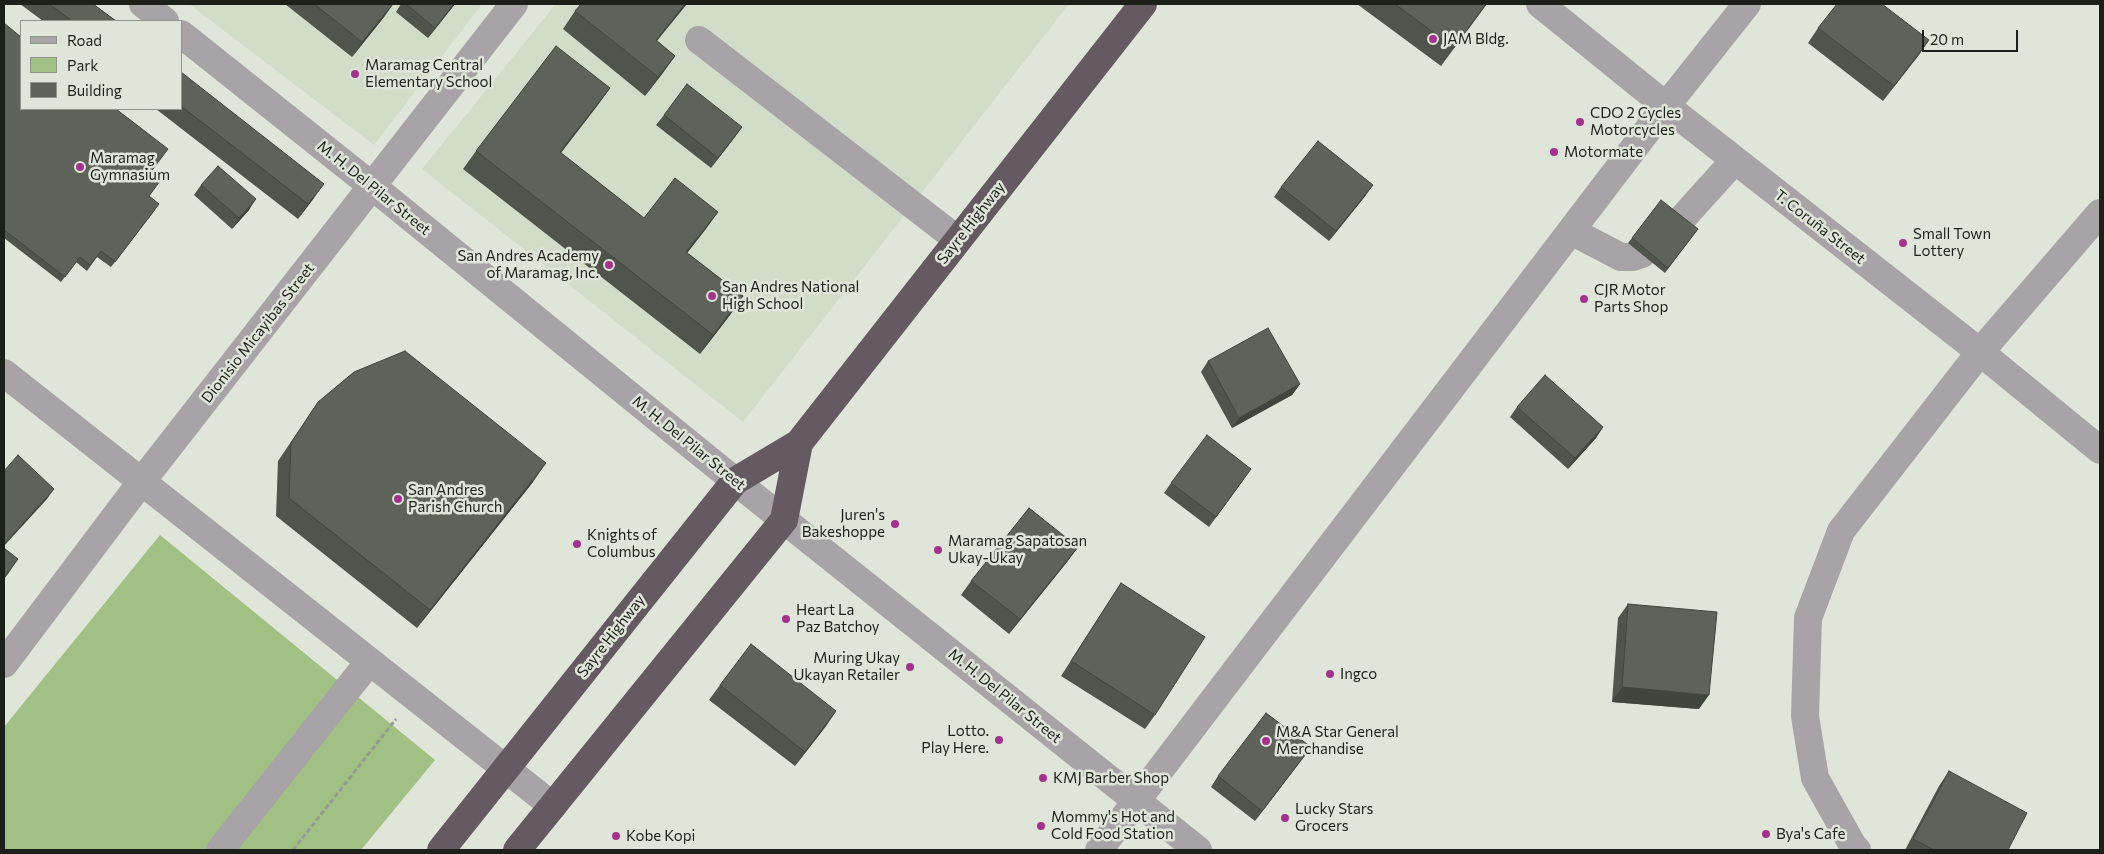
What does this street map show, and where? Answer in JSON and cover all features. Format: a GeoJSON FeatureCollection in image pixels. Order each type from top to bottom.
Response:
{"type":"FeatureCollection","features":[{"type":"Feature","properties":{"kind":"highway","name":"Sayre Highway"},"geometry":{"type":"LineString","coordinates":[[441,850],[735,481],[799,443],[1143,4]]}},
{"type":"Feature","properties":{"kind":"highway","name":"Sayre Highway"},"geometry":{"type":"LineString","coordinates":[[517,850],[784,520],[799,443]]}},
{"type":"Feature","properties":{"kind":"street"},"geometry":{"type":"LineString","coordinates":[[143,4],[164,20]]}},
{"type":"Feature","properties":{"kind":"street","name":"Dionisio Micayibas Street"},"geometry":{"type":"LineString","coordinates":[[4,664],[142,481],[514,4]]}},
{"type":"Feature","properties":{"kind":"street","name":"T. Coruña Street"},"geometry":{"type":"LineString","coordinates":[[1540,4],[1666,106],[1980,352],[2100,450]]}},
{"type":"Feature","properties":{"kind":"street"},"geometry":{"type":"LineString","coordinates":[[1100,850],[1666,106],[1747,4]]}},
{"type":"Feature","properties":{"kind":"street","name":"M. H. Del Pilar Street"},"geometry":{"type":"LineString","coordinates":[[182,35],[372,186],[735,481],[1198,850]]}},
{"type":"Feature","properties":{"kind":"street"},"geometry":{"type":"LineString","coordinates":[[699,40],[958,240]]}},
{"type":"Feature","properties":{"kind":"street"},"geometry":{"type":"LineString","coordinates":[[1679,222],[1735,160]]}},
{"type":"Feature","properties":{"kind":"street"},"geometry":{"type":"LineString","coordinates":[[1857,850],[1815,778],[1805,716],[1808,618],[1841,531],[1980,352],[2100,213]]}},
{"type":"Feature","properties":{"kind":"street"},"geometry":{"type":"LineString","coordinates":[[1571,231],[1621,257],[1633,257],[1642,254]]}},
{"type":"Feature","properties":{"kind":"street"},"geometry":{"type":"LineString","coordinates":[[4,373],[553,806]]}},
{"type":"Feature","properties":{"kind":"street"},"geometry":{"type":"LineString","coordinates":[[220,850],[370,662]]}},
{"type":"Feature","properties":{"kind":"path"},"geometry":{"type":"LineString","coordinates":[[293,850],[415,697]]}},
{"type":"Feature","properties":{"kind":"shaded area","name":"Maramag Central Elementary School"},"geometry":{"type":"Polygon","coordinates":[[[189,4],[482,4],[374,145],[189,4]]]}},
{"type":"Feature","properties":{"kind":"shaded area","name":"San Andres National High School"},"geometry":{"type":"Polygon","coordinates":[[[556,4],[1069,4],[743,422],[422,169],[556,4]]]}},
{"type":"Feature","properties":{"kind":"green space"},"geometry":{"type":"Polygon","coordinates":[[[160,535],[435,760],[361,850],[4,850],[4,727],[160,535]]]}},
{"type":"Feature","properties":{"kind":"building"},"geometry":{"type":"Polygon","coordinates":[[[49,4],[93,4],[115,20],[71,20],[49,4]]]}},
{"type":"Feature","properties":{"kind":"building"},"geometry":{"type":"Polygon","coordinates":[[[314,4],[393,4],[362,42],[314,4]]]}},
{"type":"Feature","properties":{"kind":"building"},"geometry":{"type":"Polygon","coordinates":[[[406,4],[454,4],[435,28],[406,4]]]}},
{"type":"Feature","properties":{"kind":"building"},"geometry":{"type":"Polygon","coordinates":[[[581,4],[685,4],[656,40],[675,56],[658,77],[575,11],[581,4]]]}},
{"type":"Feature","properties":{"kind":"building"},"geometry":{"type":"Polygon","coordinates":[[[1395,4],[1486,4],[1454,48],[1395,4]]]}},
{"type":"Feature","properties":{"kind":"building"},"geometry":{"type":"Polygon","coordinates":[[[1837,4],[1882,4],[1929,40],[1894,86],[1818,28],[1837,4]]]}},
{"type":"Feature","properties":{"kind":"building","name":"Maramag Gymnasium"},"geometry":{"type":"Polygon","coordinates":[[[4,23],[20,36],[20,110],[117,110],[168,149],[150,173],[160,181],[149,196],[159,204],[115,262],[101,251],[90,265],[80,257],[65,277],[4,230],[4,23]]]}},
{"type":"Feature","properties":{"kind":"building"},"geometry":{"type":"Polygon","coordinates":[[[556,46],[610,88],[560,152],[644,218],[675,178],[718,212],[686,252],[743,296],[713,335],[476,151],[556,46]]]}},
{"type":"Feature","properties":{"kind":"building"},"geometry":{"type":"Polygon","coordinates":[[[182,73],[324,184],[308,204],[182,107],[182,73]]]}},
{"type":"Feature","properties":{"kind":"building"},"geometry":{"type":"Polygon","coordinates":[[[687,84],[742,127],[718,158],[664,115],[687,84]]]}},
{"type":"Feature","properties":{"kind":"building"},"geometry":{"type":"Polygon","coordinates":[[[1318,141],[1373,185],[1336,231],[1281,187],[1318,141]]]}},
{"type":"Feature","properties":{"kind":"building"},"geometry":{"type":"Polygon","coordinates":[[[218,166],[256,199],[239,218],[201,185],[218,166]]]}},
{"type":"Feature","properties":{"kind":"building"},"geometry":{"type":"Polygon","coordinates":[[[1661,200],[1698,229],[1668,268],[1632,238],[1661,200]]]}},
{"type":"Feature","properties":{"kind":"building"},"geometry":{"type":"Polygon","coordinates":[[[1268,328],[1300,384],[1239,418],[1208,361],[1268,328]]]}},
{"type":"Feature","properties":{"kind":"building","name":"San Andres Parish Church"},"geometry":{"type":"Polygon","coordinates":[[[405,351],[546,463],[430,610],[289,498],[291,443],[318,402],[354,372],[405,351]]]}},
{"type":"Feature","properties":{"kind":"building"},"geometry":{"type":"Polygon","coordinates":[[[1545,375],[1603,427],[1575,458],[1517,407],[1545,375]]]}},
{"type":"Feature","properties":{"kind":"building"},"geometry":{"type":"Polygon","coordinates":[[[1207,435],[1251,469],[1216,517],[1171,483],[1207,435]]]}},
{"type":"Feature","properties":{"kind":"building"},"geometry":{"type":"Polygon","coordinates":[[[18,455],[54,489],[4,544],[4,471],[18,455]]]}},
{"type":"Feature","properties":{"kind":"building"},"geometry":{"type":"Polygon","coordinates":[[[1029,508],[1078,547],[1020,619],[971,581],[1029,508]]]}},
{"type":"Feature","properties":{"kind":"building"},"geometry":{"type":"Polygon","coordinates":[[[4,548],[18,559],[4,577],[4,548]]]}},
{"type":"Feature","properties":{"kind":"building"},"geometry":{"type":"Polygon","coordinates":[[[1121,583],[1205,637],[1155,715],[1071,661],[1121,583]]]}},
{"type":"Feature","properties":{"kind":"building"},"geometry":{"type":"Polygon","coordinates":[[[1628,604],[1717,612],[1709,695],[1622,687],[1628,604]]]}},
{"type":"Feature","properties":{"kind":"building"},"geometry":{"type":"Polygon","coordinates":[[[751,644],[836,711],[805,752],[720,685],[751,644]]]}},
{"type":"Feature","properties":{"kind":"building"},"geometry":{"type":"Polygon","coordinates":[[[1266,713],[1311,747],[1262,811],[1218,776],[1266,713]]]}},
{"type":"Feature","properties":{"kind":"building"},"geometry":{"type":"Polygon","coordinates":[[[1949,771],[2027,813],[2008,850],[1934,850],[1913,839],[1949,771]]]}},
{"type":"Feature","properties":{"kind":"place","name":"JAM Bldg."},"geometry":{"type":"Point","coordinates":[1433,39]}},
{"type":"Feature","properties":{"kind":"place","name":"Maramag Central Elementary School"},"geometry":{"type":"Point","coordinates":[355,74]}},
{"type":"Feature","properties":{"kind":"place","name":"CDO 2 Cycles Motorcycles"},"geometry":{"type":"Point","coordinates":[1580,122]}},
{"type":"Feature","properties":{"kind":"place","name":"Motormate"},"geometry":{"type":"Point","coordinates":[1554,152]}},
{"type":"Feature","properties":{"kind":"place","name":"Maramag Gymnasium"},"geometry":{"type":"Point","coordinates":[80,167]}},
{"type":"Feature","properties":{"kind":"place","name":"Small Town Lottery"},"geometry":{"type":"Point","coordinates":[1903,243]}},
{"type":"Feature","properties":{"kind":"place","name":"San Andres Academy of Maramag, Inc."},"geometry":{"type":"Point","coordinates":[609,265]}},
{"type":"Feature","properties":{"kind":"place","name":"San Andres National High School"},"geometry":{"type":"Point","coordinates":[712,296]}},
{"type":"Feature","properties":{"kind":"place","name":"CJR Motor Parts Shop"},"geometry":{"type":"Point","coordinates":[1584,299]}},
{"type":"Feature","properties":{"kind":"place","name":"San Andres Parish Church"},"geometry":{"type":"Point","coordinates":[398,499]}},
{"type":"Feature","properties":{"kind":"place","name":"Juren's Bakeshoppe"},"geometry":{"type":"Point","coordinates":[895,524]}},
{"type":"Feature","properties":{"kind":"place","name":"Knights of Columbus"},"geometry":{"type":"Point","coordinates":[577,544]}},
{"type":"Feature","properties":{"kind":"place","name":"Maramag Sapatosan Ukay-Ukay"},"geometry":{"type":"Point","coordinates":[938,550]}},
{"type":"Feature","properties":{"kind":"place","name":"Heart La Paz Batchoy"},"geometry":{"type":"Point","coordinates":[786,619]}},
{"type":"Feature","properties":{"kind":"place","name":"Muring Ukay Ukayan Retailer"},"geometry":{"type":"Point","coordinates":[910,667]}},
{"type":"Feature","properties":{"kind":"place","name":"Ingco"},"geometry":{"type":"Point","coordinates":[1330,674]}},
{"type":"Feature","properties":{"kind":"place","name":"Lotto. Play Here."},"geometry":{"type":"Point","coordinates":[999,740]}},
{"type":"Feature","properties":{"kind":"place","name":"M&A Star General Merchandise"},"geometry":{"type":"Point","coordinates":[1266,741]}},
{"type":"Feature","properties":{"kind":"place","name":"KMJ Barber Shop"},"geometry":{"type":"Point","coordinates":[1043,778]}},
{"type":"Feature","properties":{"kind":"place","name":"Lucky Stars Grocers"},"geometry":{"type":"Point","coordinates":[1285,818]}},
{"type":"Feature","properties":{"kind":"place","name":"Mommy's Hot and Cold Food Station"},"geometry":{"type":"Point","coordinates":[1041,826]}},
{"type":"Feature","properties":{"kind":"place","name":"Bya's Cafe"},"geometry":{"type":"Point","coordinates":[1766,834]}},
{"type":"Feature","properties":{"kind":"place","name":"Kobe Kopi"},"geometry":{"type":"Point","coordinates":[616,836]}}]}
